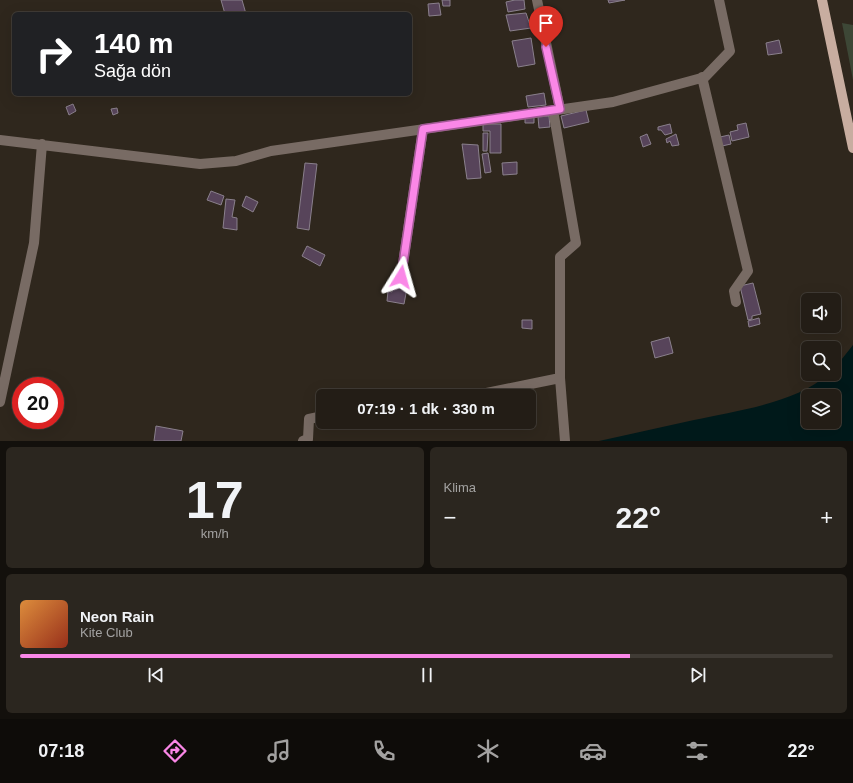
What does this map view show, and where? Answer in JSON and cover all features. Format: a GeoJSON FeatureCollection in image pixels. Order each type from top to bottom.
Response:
{"type":"FeatureCollection","features":[{"type":"Feature","properties":{"kind":"main road"},"geometry":{"type":"LineString","coordinates":[[822,0],[853,148]]}},
{"type":"Feature","properties":{"kind":"street"},"geometry":{"type":"LineString","coordinates":[[536,0],[556,110],[576,243],[560,257],[560,378],[565,441]]}},
{"type":"Feature","properties":{"kind":"street"},"geometry":{"type":"LineString","coordinates":[[0,140],[200,164],[236,161],[271,151],[613,102],[705,76],[730,51],[719,0]]}},
{"type":"Feature","properties":{"kind":"street"},"geometry":{"type":"LineString","coordinates":[[702,77],[748,271],[734,290],[736,302]]}},
{"type":"Feature","properties":{"kind":"street"},"geometry":{"type":"LineString","coordinates":[[401,277],[423,129]]}},
{"type":"Feature","properties":{"kind":"street"},"geometry":{"type":"LineString","coordinates":[[0,402],[34,243],[42,144]]}},
{"type":"Feature","properties":{"kind":"street"},"geometry":{"type":"LineString","coordinates":[[506,389],[560,378]]}},
{"type":"Feature","properties":{"kind":"street"},"geometry":{"type":"LineString","coordinates":[[303,441],[308,439],[309,419],[316,418]]}},
{"type":"Feature","properties":{"kind":"green space"},"geometry":{"type":"Polygon","coordinates":[[[842,23],[853,25],[853,80],[842,23]]]}},
{"type":"Feature","properties":{"kind":"water"},"geometry":{"type":"Polygon","coordinates":[[[853,345],[853,441],[599,441],[746,409],[783,399],[801,391],[801,429],[841,429],[841,389],[806,389],[819,381],[841,381],[841,360],[853,345]]]}},
{"type":"Feature","properties":{"kind":"building"},"geometry":{"type":"Polygon","coordinates":[[[221,0],[242,0],[245,12],[224,12],[221,0]]]}},
{"type":"Feature","properties":{"kind":"building"},"geometry":{"type":"Polygon","coordinates":[[[442,0],[450,0],[450,6],[443,6],[442,0]]]}},
{"type":"Feature","properties":{"kind":"building"},"geometry":{"type":"Polygon","coordinates":[[[524,0],[525,9],[508,12],[506,2],[524,0]]]}},
{"type":"Feature","properties":{"kind":"building"},"geometry":{"type":"Polygon","coordinates":[[[608,0],[625,0],[609,3],[608,0]]]}},
{"type":"Feature","properties":{"kind":"building"},"geometry":{"type":"Polygon","coordinates":[[[439,3],[441,15],[429,16],[428,4],[439,3]]]}},
{"type":"Feature","properties":{"kind":"building"},"geometry":{"type":"Polygon","coordinates":[[[526,13],[531,28],[510,31],[506,15],[526,13]]]}},
{"type":"Feature","properties":{"kind":"building"},"geometry":{"type":"Polygon","coordinates":[[[531,38],[535,64],[518,67],[512,41],[531,38]]]}},
{"type":"Feature","properties":{"kind":"building"},"geometry":{"type":"Polygon","coordinates":[[[779,40],[782,53],[768,55],[766,43],[779,40]]]}},
{"type":"Feature","properties":{"kind":"building"},"geometry":{"type":"Polygon","coordinates":[[[544,93],[546,105],[528,107],[526,96],[544,93]]]}},
{"type":"Feature","properties":{"kind":"building"},"geometry":{"type":"Polygon","coordinates":[[[73,104],[76,111],[69,115],[66,107],[73,104]]]}},
{"type":"Feature","properties":{"kind":"building"},"geometry":{"type":"Polygon","coordinates":[[[117,108],[118,113],[113,115],[111,109],[117,108]]]}},
{"type":"Feature","properties":{"kind":"building"},"geometry":{"type":"Polygon","coordinates":[[[586,110],[589,122],[564,128],[561,116],[586,110]]]}},
{"type":"Feature","properties":{"kind":"building"},"geometry":{"type":"Polygon","coordinates":[[[549,116],[550,127],[539,128],[538,117],[549,116]]]}},
{"type":"Feature","properties":{"kind":"building"},"geometry":{"type":"Polygon","coordinates":[[[525,117],[534,117],[534,123],[525,123],[525,117]]]}},
{"type":"Feature","properties":{"kind":"building"},"geometry":{"type":"Polygon","coordinates":[[[746,123],[749,137],[732,141],[730,132],[738,130],[737,125],[746,123]]]}},
{"type":"Feature","properties":{"kind":"building"},"geometry":{"type":"Polygon","coordinates":[[[483,124],[501,124],[501,153],[490,153],[490,131],[483,131],[483,124]]]}},
{"type":"Feature","properties":{"kind":"building"},"geometry":{"type":"Polygon","coordinates":[[[670,124],[672,133],[665,135],[661,130],[658,130],[658,127],[670,124]]]}},
{"type":"Feature","properties":{"kind":"building"},"geometry":{"type":"Polygon","coordinates":[[[483,133],[488,133],[487,151],[483,151],[483,133]]]}},
{"type":"Feature","properties":{"kind":"building"},"geometry":{"type":"Polygon","coordinates":[[[647,134],[651,144],[643,147],[640,137],[647,134]]]}},
{"type":"Feature","properties":{"kind":"building"},"geometry":{"type":"Polygon","coordinates":[[[676,134],[679,145],[672,146],[670,141],[667,143],[666,139],[676,134]]]}},
{"type":"Feature","properties":{"kind":"building"},"geometry":{"type":"Polygon","coordinates":[[[729,135],[731,144],[722,146],[720,137],[729,135]]]}},
{"type":"Feature","properties":{"kind":"building"},"geometry":{"type":"Polygon","coordinates":[[[462,144],[478,145],[481,178],[467,179],[462,144]]]}},
{"type":"Feature","properties":{"kind":"building"},"geometry":{"type":"Polygon","coordinates":[[[488,153],[491,172],[485,173],[482,154],[488,153]]]}},
{"type":"Feature","properties":{"kind":"building"},"geometry":{"type":"Polygon","coordinates":[[[517,162],[517,174],[503,175],[502,163],[517,162]]]}},
{"type":"Feature","properties":{"kind":"building"},"geometry":{"type":"Polygon","coordinates":[[[305,163],[317,164],[309,230],[297,228],[305,163]]]}},
{"type":"Feature","properties":{"kind":"building"},"geometry":{"type":"Polygon","coordinates":[[[211,191],[224,196],[221,205],[207,200],[211,191]]]}},
{"type":"Feature","properties":{"kind":"building"},"geometry":{"type":"Polygon","coordinates":[[[246,196],[258,202],[253,212],[242,206],[246,196]]]}},
{"type":"Feature","properties":{"kind":"building"},"geometry":{"type":"Polygon","coordinates":[[[226,199],[235,200],[232,217],[237,218],[237,230],[223,228],[226,199]]]}},
{"type":"Feature","properties":{"kind":"building"},"geometry":{"type":"Polygon","coordinates":[[[307,246],[325,255],[320,266],[302,256],[307,246]]]}},
{"type":"Feature","properties":{"kind":"building"},"geometry":{"type":"Polygon","coordinates":[[[753,283],[761,314],[752,316],[752,319],[748,320],[740,286],[753,283]]]}},
{"type":"Feature","properties":{"kind":"building"},"geometry":{"type":"Polygon","coordinates":[[[393,286],[407,288],[404,304],[387,301],[388,291],[392,292],[393,286]]]}},
{"type":"Feature","properties":{"kind":"building"},"geometry":{"type":"Polygon","coordinates":[[[759,318],[760,324],[749,327],[748,321],[759,318]]]}},
{"type":"Feature","properties":{"kind":"building"},"geometry":{"type":"Polygon","coordinates":[[[522,320],[532,320],[532,329],[522,328],[522,320]]]}},
{"type":"Feature","properties":{"kind":"building"},"geometry":{"type":"Polygon","coordinates":[[[669,337],[673,353],[655,358],[651,342],[669,337]]]}},
{"type":"Feature","properties":{"kind":"building"},"geometry":{"type":"Polygon","coordinates":[[[156,426],[183,431],[181,441],[154,441],[156,426]]]}},
{"type":"Feature","properties":{"kind":"route"},"geometry":{"type":"LineString","coordinates":[[401,277],[423,129],[560,109],[546,47]]}}]}
